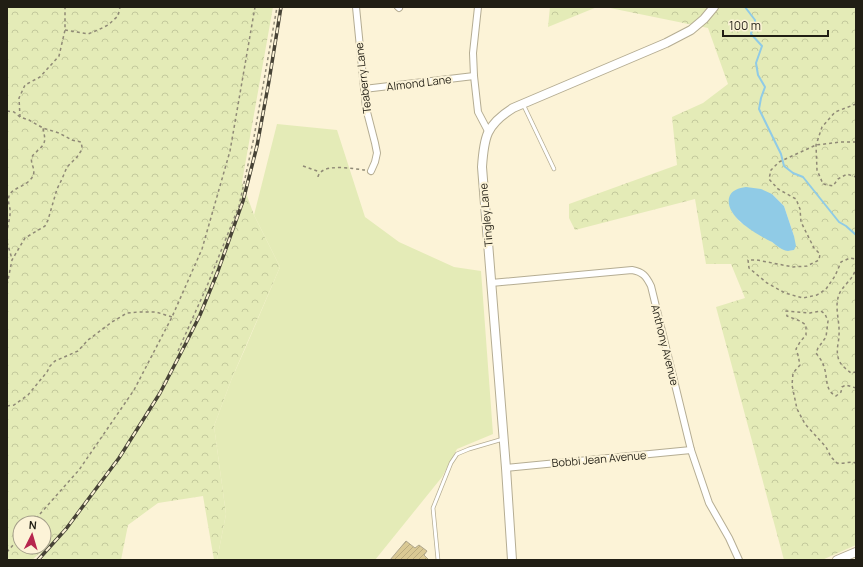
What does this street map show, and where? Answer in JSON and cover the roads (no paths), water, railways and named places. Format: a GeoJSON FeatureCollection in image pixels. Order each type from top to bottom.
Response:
{"type":"FeatureCollection","features":[{"type":"Feature","properties":{"kind":"street","name":"Teaberry Lane"},"geometry":{"type":"LineString","coordinates":[[356,7],[366,108],[377,153],[371,171]]}},
{"type":"Feature","properties":{"kind":"street"},"geometry":{"type":"LineString","coordinates":[[478,7],[473,53],[474,76],[478,112],[488,131]]}},
{"type":"Feature","properties":{"kind":"street","name":"Tingley Lane"},"geometry":{"type":"LineString","coordinates":[[512,560],[482,167],[483,151],[488,131],[492,125],[513,108],[666,43],[692,30],[714,7]]}},
{"type":"Feature","properties":{"kind":"street","name":"Almond Lane"},"geometry":{"type":"LineString","coordinates":[[364,89],[474,76]]}},
{"type":"Feature","properties":{"kind":"street","name":"Anthony Avenue"},"geometry":{"type":"LineString","coordinates":[[491,283],[632,270],[644,275],[648,279],[651,286],[691,450],[709,502],[729,538],[738,560]]}},
{"type":"Feature","properties":{"kind":"street","name":"Bobbi Jean Avenue"},"geometry":{"type":"LineString","coordinates":[[506,468],[691,450]]}},
{"type":"Feature","properties":{"kind":"street"},"geometry":{"type":"LineString","coordinates":[[837,560],[856,552]]}},
{"type":"Feature","properties":{"kind":"lane"},"geometry":{"type":"LineString","coordinates":[[523,104],[554,169]]}},
{"type":"Feature","properties":{"kind":"lane"},"geometry":{"type":"LineString","coordinates":[[438,560],[433,508],[451,463],[457,454],[503,438]]}},
{"type":"Feature","properties":{"kind":"water"},"geometry":{"type":"Polygon","coordinates":[[[746,187],[761,189],[772,194],[784,206],[794,236],[796,246],[794,250],[788,251],[780,248],[751,230],[732,212],[729,205],[730,195],[736,190],[746,187]]]}},
{"type":"Feature","properties":{"kind":"waterway"},"geometry":{"type":"LineString","coordinates":[[745,7],[755,20],[751,34],[762,46],[756,63],[758,75],[765,87],[759,109],[781,154],[784,166],[793,173],[803,177],[839,222],[856,235]]}},
{"type":"Feature","properties":{"kind":"railway"},"geometry":{"type":"LineString","coordinates":[[38,560],[66,529],[119,458],[160,393],[200,315],[218,271],[243,201],[257,146],[281,7]]}}]}
